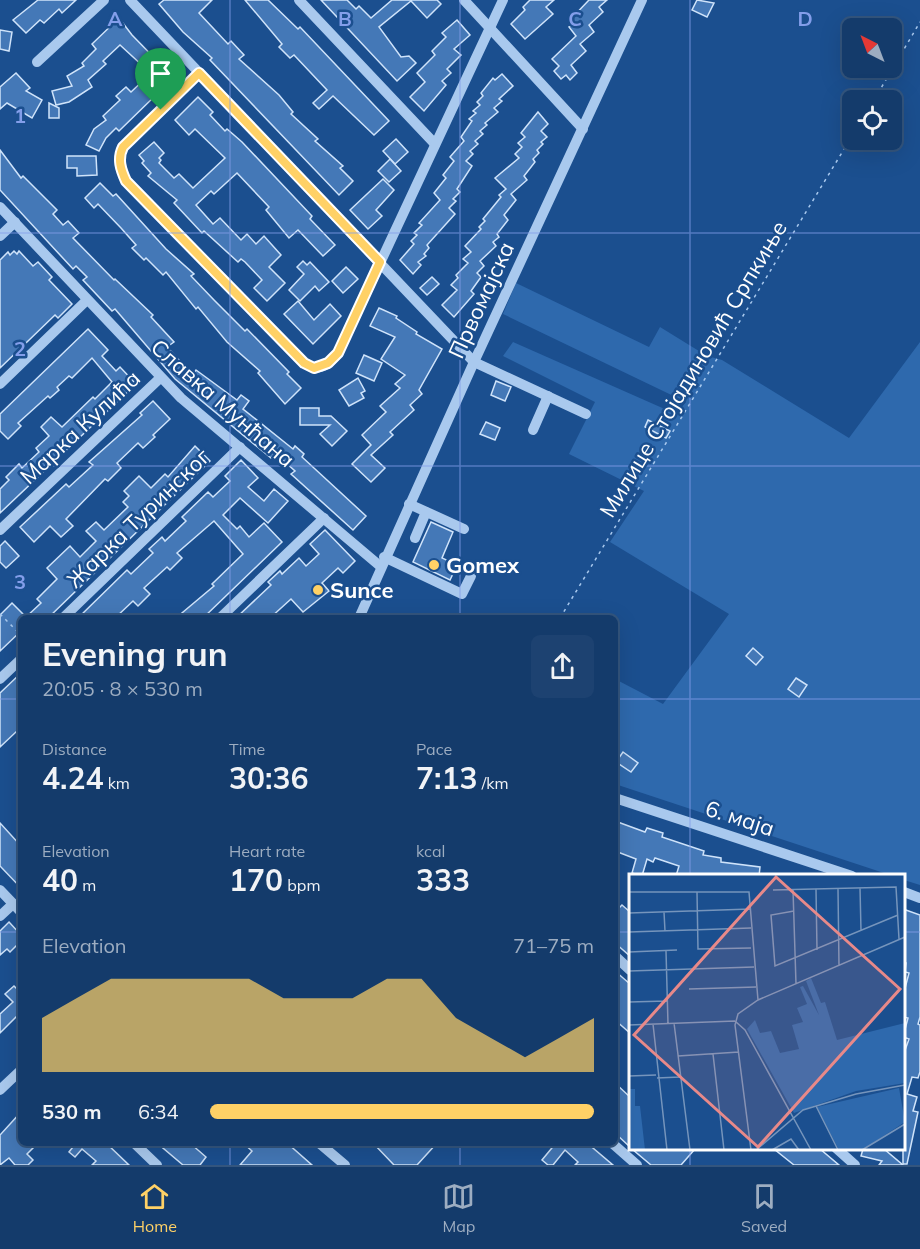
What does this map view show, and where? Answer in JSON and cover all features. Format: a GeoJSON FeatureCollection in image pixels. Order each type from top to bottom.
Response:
{"type":"FeatureCollection","features":[{"type":"Feature","properties":{"kind":"street"},"geometry":{"type":"LineString","coordinates":[[37,62],[104,0]]}},
{"type":"Feature","properties":{"kind":"street"},"geometry":{"type":"LineString","coordinates":[[130,0],[474,362],[586,414]]}},
{"type":"Feature","properties":{"kind":"street"},"geometry":{"type":"LineString","coordinates":[[299,0],[435,144]]}},
{"type":"Feature","properties":{"kind":"street"},"geometry":{"type":"LineString","coordinates":[[464,0],[584,129]]}},
{"type":"Feature","properties":{"kind":"street"},"geometry":{"type":"LineString","coordinates":[[199,73],[123,147],[119,160],[126,181],[304,363],[314,368],[328,363],[338,353],[503,0]]}},
{"type":"Feature","properties":{"kind":"street","name":"Првомајска"},"geometry":{"type":"LineString","coordinates":[[360,615],[382,562],[642,0]]}},
{"type":"Feature","properties":{"kind":"street","name":"Славка Мунћана"},"geometry":{"type":"LineString","coordinates":[[0,207],[160,378],[324,518],[382,562],[462,594],[471,576]]}},
{"type":"Feature","properties":{"kind":"street"},"geometry":{"type":"LineString","coordinates":[[0,236],[15,222]]}},
{"type":"Feature","properties":{"kind":"street"},"geometry":{"type":"LineString","coordinates":[[0,384],[87,300]]}},
{"type":"Feature","properties":{"kind":"street","name":"Марка Кулића"},"geometry":{"type":"LineString","coordinates":[[0,530],[160,378]]}},
{"type":"Feature","properties":{"kind":"street"},"geometry":{"type":"LineString","coordinates":[[533,430],[548,396]]}},
{"type":"Feature","properties":{"kind":"street","name":"Жарка Туринског"},"geometry":{"type":"LineString","coordinates":[[66,615],[240,447]]}},
{"type":"Feature","properties":{"kind":"street"},"geometry":{"type":"LineString","coordinates":[[409,504],[464,530]]}},
{"type":"Feature","properties":{"kind":"street"},"geometry":{"type":"LineString","coordinates":[[415,538],[426,512]]}},
{"type":"Feature","properties":{"kind":"street"},"geometry":{"type":"LineString","coordinates":[[223,615],[324,518]]}},
{"type":"Feature","properties":{"kind":"street"},"geometry":{"type":"LineString","coordinates":[[0,679],[18,662]]}},
{"type":"Feature","properties":{"kind":"street","name":"6. маја"},"geometry":{"type":"LineString","coordinates":[[618,799],[846,874]]}},
{"type":"Feature","properties":{"kind":"street"},"geometry":{"type":"LineString","coordinates":[[0,890],[17,908],[0,916]]}},
{"type":"Feature","properties":{"kind":"street"},"geometry":{"type":"LineString","coordinates":[[905,893],[920,898]]}},
{"type":"Feature","properties":{"kind":"street"},"geometry":{"type":"LineString","coordinates":[[618,959],[629,969]]}},
{"type":"Feature","properties":{"kind":"street"},"geometry":{"type":"LineString","coordinates":[[0,1090],[18,1073]]}},
{"type":"Feature","properties":{"kind":"street"},"geometry":{"type":"LineString","coordinates":[[137,1146],[157,1165]]}},
{"type":"Feature","properties":{"kind":"street"},"geometry":{"type":"LineString","coordinates":[[323,1146],[345,1165]]}},
{"type":"Feature","properties":{"kind":"street"},"geometry":{"type":"LineString","coordinates":[[615,1146],[637,1165]]}},
{"type":"Feature","properties":{"kind":"street"},"geometry":{"type":"LineString","coordinates":[[837,1150],[855,1165]]}},
{"type":"Feature","properties":{"kind":"path"},"geometry":{"type":"LineString","coordinates":[[880,90],[920,22]]}},
{"type":"Feature","properties":{"kind":"path","name":"Милице Стојадиновић Српкиње"},"geometry":{"type":"LineString","coordinates":[[562,615],[844,150]]}},
{"type":"Feature","properties":{"kind":"path"},"geometry":{"type":"LineString","coordinates":[[0,614],[18,632]]}},
{"type":"Feature","properties":{"kind":"shaded area"},"geometry":{"type":"Polygon","coordinates":[[[516,283],[649,347],[660,327],[707,356],[722,360],[849,438],[920,342],[920,885],[905,880],[905,874],[887,874],[618,785],[618,681],[663,704],[729,614],[610,542],[644,491],[569,454],[595,402],[503,356],[513,342],[676,414],[686,402],[503,314],[516,283]]]}},
{"type":"Feature","properties":{"kind":"building"},"geometry":{"type":"Polygon","coordinates":[[[38,0],[76,0],[62,13],[59,9],[44,23],[40,20],[26,33],[13,20],[38,0]]]}},
{"type":"Feature","properties":{"kind":"building"},"geometry":{"type":"Polygon","coordinates":[[[164,0],[212,0],[199,13],[228,44],[231,41],[244,55],[239,59],[279,95],[293,112],[291,114],[318,139],[315,141],[343,166],[340,168],[353,181],[339,195],[210,60],[212,58],[183,32],[159,4],[164,0]]]}},
{"type":"Feature","properties":{"kind":"building"},"geometry":{"type":"Polygon","coordinates":[[[245,0],[268,0],[298,29],[300,27],[389,121],[374,135],[333,96],[319,109],[313,103],[327,90],[294,55],[290,58],[279,47],[282,44],[245,0]]]}},
{"type":"Feature","properties":{"kind":"building"},"geometry":{"type":"Polygon","coordinates":[[[321,0],[347,0],[356,9],[359,6],[371,18],[392,0],[437,0],[441,4],[427,18],[411,1],[379,27],[401,57],[409,56],[416,63],[397,81],[321,0]]]}},
{"type":"Feature","properties":{"kind":"building"},"geometry":{"type":"Polygon","coordinates":[[[530,0],[554,0],[546,7],[553,14],[525,39],[511,24],[525,10],[523,7],[530,0]]]}},
{"type":"Feature","properties":{"kind":"building"},"geometry":{"type":"Polygon","coordinates":[[[589,0],[607,0],[599,7],[603,12],[589,25],[594,32],[580,44],[586,51],[571,65],[577,73],[570,80],[566,75],[561,79],[554,71],[559,66],[552,59],[576,36],[569,27],[572,25],[569,21],[589,0]]]}},
{"type":"Feature","properties":{"kind":"building"},"geometry":{"type":"Polygon","coordinates":[[[697,0],[714,3],[707,17],[692,10],[697,0]]]}},
{"type":"Feature","properties":{"kind":"building"},"geometry":{"type":"Polygon","coordinates":[[[119,18],[168,72],[154,85],[160,91],[119,131],[116,128],[106,138],[99,151],[86,145],[94,129],[106,120],[103,116],[120,100],[116,96],[126,87],[131,92],[148,76],[143,70],[145,68],[120,45],[103,61],[106,64],[88,80],[92,87],[69,102],[56,105],[52,91],[72,86],[67,76],[84,66],[82,63],[96,49],[92,44],[119,18]]]}},
{"type":"Feature","properties":{"kind":"building"},"geometry":{"type":"Polygon","coordinates":[[[457,20],[470,35],[454,49],[461,55],[447,69],[451,73],[442,81],[446,85],[424,111],[410,97],[425,82],[417,73],[435,55],[432,51],[446,37],[442,33],[457,20]]]}},
{"type":"Feature","properties":{"kind":"building"},"geometry":{"type":"Polygon","coordinates":[[[0,30],[12,32],[9,51],[0,49],[0,30]]]}},
{"type":"Feature","properties":{"kind":"building"},"geometry":{"type":"Polygon","coordinates":[[[16,73],[30,88],[26,91],[42,100],[32,118],[7,103],[0,109],[0,87],[16,73]]]}},
{"type":"Feature","properties":{"kind":"building"},"geometry":{"type":"Polygon","coordinates":[[[502,74],[513,86],[499,99],[502,101],[494,108],[498,112],[485,123],[487,125],[480,131],[483,134],[475,141],[478,144],[470,151],[473,154],[466,161],[472,166],[457,189],[460,192],[453,199],[456,201],[449,208],[455,214],[427,245],[429,248],[424,254],[426,256],[418,262],[421,265],[413,274],[400,260],[414,244],[411,241],[417,235],[414,233],[422,225],[419,223],[440,200],[434,193],[446,178],[443,175],[454,161],[450,157],[464,141],[461,137],[472,121],[469,119],[476,113],[473,111],[480,105],[477,102],[483,96],[481,93],[493,78],[495,80],[502,74]]]}},
{"type":"Feature","properties":{"kind":"building"},"geometry":{"type":"Polygon","coordinates":[[[198,97],[213,112],[210,115],[225,131],[227,129],[242,142],[312,216],[310,219],[335,245],[323,256],[298,230],[289,238],[266,210],[269,207],[237,173],[214,194],[211,191],[196,205],[213,224],[220,218],[241,240],[247,234],[256,244],[264,236],[281,255],[269,267],[285,283],[267,301],[254,288],[262,280],[245,262],[241,259],[238,262],[204,231],[202,233],[174,203],[177,200],[148,176],[151,173],[142,163],[144,161],[139,155],[154,142],[164,153],[159,158],[161,160],[159,163],[174,178],[179,174],[193,188],[225,158],[195,129],[189,135],[175,120],[198,97]]]}},
{"type":"Feature","properties":{"kind":"building"},"geometry":{"type":"Polygon","coordinates":[[[49,103],[59,108],[59,118],[49,118],[49,103]]]}},
{"type":"Feature","properties":{"kind":"building"},"geometry":{"type":"Polygon","coordinates":[[[538,112],[548,124],[541,131],[547,137],[541,142],[543,144],[537,150],[539,153],[533,159],[535,162],[524,176],[527,180],[511,194],[516,200],[504,215],[508,220],[497,234],[499,237],[493,242],[496,246],[480,261],[484,266],[477,273],[481,277],[471,291],[474,294],[454,317],[442,305],[457,290],[451,285],[458,278],[456,275],[468,263],[463,259],[471,252],[465,246],[481,229],[479,227],[485,221],[483,219],[501,197],[499,195],[506,189],[495,178],[519,158],[515,154],[522,147],[518,143],[525,137],[521,133],[538,112]]]}},
{"type":"Feature","properties":{"kind":"building"},"geometry":{"type":"Polygon","coordinates":[[[396,139],[408,152],[395,164],[383,151],[396,139]]]}},
{"type":"Feature","properties":{"kind":"building"},"geometry":{"type":"Polygon","coordinates":[[[0,150],[21,178],[23,176],[57,210],[53,214],[63,225],[68,221],[79,233],[73,238],[114,280],[153,315],[151,317],[174,342],[167,347],[193,375],[196,370],[237,400],[241,395],[249,401],[243,409],[293,449],[295,446],[304,454],[302,457],[366,516],[353,530],[291,474],[295,471],[275,453],[271,458],[175,379],[115,309],[112,311],[83,280],[87,277],[76,266],[73,269],[0,190],[0,150]]]}},
{"type":"Feature","properties":{"kind":"building"},"geometry":{"type":"Polygon","coordinates":[[[67,156],[96,156],[97,175],[77,176],[77,168],[67,168],[67,156]]]}},
{"type":"Feature","properties":{"kind":"building"},"geometry":{"type":"Polygon","coordinates":[[[390,159],[401,171],[389,182],[378,171],[390,159]]]}},
{"type":"Feature","properties":{"kind":"building"},"geometry":{"type":"Polygon","coordinates":[[[383,179],[394,190],[376,210],[382,216],[368,229],[350,210],[383,179]]]}},
{"type":"Feature","properties":{"kind":"building"},"geometry":{"type":"Polygon","coordinates":[[[100,183],[113,196],[116,194],[166,249],[194,274],[191,276],[214,300],[245,331],[247,329],[289,372],[287,374],[301,388],[285,404],[258,373],[260,371],[227,342],[166,272],[163,275],[146,258],[144,260],[132,248],[136,245],[121,228],[98,204],[94,208],[85,198],[100,183]]]}},
{"type":"Feature","properties":{"kind":"building"},"geometry":{"type":"Polygon","coordinates":[[[14,251],[17,254],[19,251],[33,266],[38,262],[52,277],[49,280],[72,304],[58,318],[55,315],[0,368],[0,260],[8,252],[10,255],[14,251]]]}},
{"type":"Feature","properties":{"kind":"building"},"geometry":{"type":"Polygon","coordinates":[[[303,261],[307,265],[310,262],[329,282],[319,291],[315,286],[300,301],[289,290],[304,274],[297,267],[303,261]]]}},
{"type":"Feature","properties":{"kind":"building"},"geometry":{"type":"Polygon","coordinates":[[[346,267],[358,279],[343,293],[332,281],[346,267]]]}},
{"type":"Feature","properties":{"kind":"building"},"geometry":{"type":"Polygon","coordinates":[[[432,277],[439,284],[427,295],[420,288],[432,277]]]}},
{"type":"Feature","properties":{"kind":"building"},"geometry":{"type":"Polygon","coordinates":[[[298,301],[314,320],[330,304],[341,316],[313,344],[284,314],[298,301]]]}},
{"type":"Feature","properties":{"kind":"building"},"geometry":{"type":"Polygon","coordinates":[[[379,308],[397,316],[396,318],[417,332],[416,334],[442,349],[419,390],[422,394],[410,405],[414,410],[390,432],[393,435],[371,455],[385,468],[371,482],[352,464],[371,445],[362,435],[386,412],[380,406],[400,388],[395,384],[405,375],[381,359],[395,337],[370,326],[379,308]]]}},
{"type":"Feature","properties":{"kind":"building"},"geometry":{"type":"Polygon","coordinates":[[[88,329],[108,350],[102,356],[116,371],[120,367],[136,384],[0,513],[0,489],[9,480],[6,477],[19,464],[22,468],[39,452],[36,448],[49,436],[41,427],[51,417],[62,427],[112,382],[92,358],[72,378],[69,376],[57,387],[59,390],[50,398],[48,396],[18,423],[21,426],[8,439],[0,431],[0,414],[88,329]]]}},
{"type":"Feature","properties":{"kind":"building"},"geometry":{"type":"Polygon","coordinates":[[[364,355],[382,363],[374,381],[356,373],[364,355]]]}},
{"type":"Feature","properties":{"kind":"building"},"geometry":{"type":"Polygon","coordinates":[[[358,378],[365,391],[361,393],[364,398],[349,406],[339,390],[358,378]]]}},
{"type":"Feature","properties":{"kind":"building"},"geometry":{"type":"Polygon","coordinates":[[[496,381],[511,387],[505,401],[491,395],[496,381]]]}},
{"type":"Feature","properties":{"kind":"building"},"geometry":{"type":"Polygon","coordinates":[[[153,401],[170,419],[153,435],[155,437],[143,448],[138,443],[117,463],[121,468],[108,481],[105,479],[66,519],[73,526],[61,537],[50,526],[34,542],[20,527],[66,484],[69,487],[93,465],[89,462],[142,415],[140,413],[153,401]]]}},
{"type":"Feature","properties":{"kind":"building"},"geometry":{"type":"Polygon","coordinates":[[[300,408],[319,408],[319,416],[331,416],[347,431],[332,446],[320,434],[330,425],[300,425],[300,408]]]}},
{"type":"Feature","properties":{"kind":"building"},"geometry":{"type":"Polygon","coordinates":[[[648,420],[670,431],[666,438],[645,427],[648,420]]]}},
{"type":"Feature","properties":{"kind":"building"},"geometry":{"type":"Polygon","coordinates":[[[486,422],[500,428],[495,440],[480,434],[486,422]]]}},
{"type":"Feature","properties":{"kind":"building"},"geometry":{"type":"Polygon","coordinates":[[[195,446],[210,461],[51,615],[28,615],[41,603],[37,599],[57,579],[47,568],[70,546],[80,557],[96,541],[86,531],[96,522],[104,530],[128,507],[123,502],[129,496],[124,491],[139,476],[151,488],[165,474],[168,477],[195,446]]]}},
{"type":"Feature","properties":{"kind":"building"},"geometry":{"type":"Polygon","coordinates":[[[241,460],[258,478],[248,487],[264,501],[274,489],[288,501],[268,523],[240,498],[223,515],[237,529],[240,526],[249,537],[264,523],[282,542],[206,615],[180,615],[214,586],[212,584],[243,554],[214,521],[177,553],[182,558],[170,570],[167,567],[144,588],[150,594],[138,606],[133,601],[118,615],[81,615],[127,570],[131,574],[153,553],[149,549],[162,537],[165,541],[186,521],[182,517],[208,492],[213,497],[230,481],[225,476],[241,460]]]}},
{"type":"Feature","properties":{"kind":"building"},"geometry":{"type":"Polygon","coordinates":[[[431,522],[453,532],[442,558],[457,565],[450,580],[413,562],[431,522]]]}},
{"type":"Feature","properties":{"kind":"building"},"geometry":{"type":"Polygon","coordinates":[[[325,530],[355,561],[343,573],[338,568],[322,583],[329,591],[303,612],[291,599],[273,615],[239,615],[271,585],[268,582],[280,571],[282,574],[299,558],[306,566],[319,554],[310,544],[325,530]]]}},
{"type":"Feature","properties":{"kind":"building"},"geometry":{"type":"Polygon","coordinates":[[[5,541],[19,556],[6,568],[0,562],[0,546],[5,541]]]}},
{"type":"Feature","properties":{"kind":"building"},"geometry":{"type":"Polygon","coordinates":[[[12,603],[24,615],[18,615],[18,634],[0,651],[0,615],[12,603]]]}},
{"type":"Feature","properties":{"kind":"building"},"geometry":{"type":"Polygon","coordinates":[[[753,648],[763,657],[756,665],[746,656],[753,648]]]}},
{"type":"Feature","properties":{"kind":"building"},"geometry":{"type":"Polygon","coordinates":[[[18,676],[18,732],[0,747],[0,693],[18,676]]]}},
{"type":"Feature","properties":{"kind":"building"},"geometry":{"type":"Polygon","coordinates":[[[796,678],[807,685],[799,697],[788,689],[796,678]]]}},
{"type":"Feature","properties":{"kind":"building"},"geometry":{"type":"Polygon","coordinates":[[[623,752],[638,763],[631,772],[618,763],[623,752]]]}},
{"type":"Feature","properties":{"kind":"building"},"geometry":{"type":"Polygon","coordinates":[[[618,822],[645,832],[647,828],[663,833],[662,837],[704,851],[703,855],[721,858],[721,862],[760,867],[759,874],[677,874],[679,866],[655,858],[653,862],[647,859],[643,874],[635,874],[632,873],[636,859],[618,852],[618,822]]]}},
{"type":"Feature","properties":{"kind":"building"},"geometry":{"type":"Polygon","coordinates":[[[0,823],[18,843],[18,885],[0,866],[0,823]]]}},
{"type":"Feature","properties":{"kind":"building"},"geometry":{"type":"Polygon","coordinates":[[[622,905],[629,911],[629,955],[618,946],[618,909],[622,905]]]}},
{"type":"Feature","properties":{"kind":"building"},"geometry":{"type":"Polygon","coordinates":[[[905,910],[920,915],[920,1017],[918,1024],[920,1025],[920,1072],[918,1078],[912,1077],[907,1094],[917,1097],[913,1111],[918,1112],[907,1164],[903,1164],[905,1050],[909,1039],[905,1038],[908,1018],[905,1017],[905,988],[909,973],[905,972],[905,910]]]}},
{"type":"Feature","properties":{"kind":"building"},"geometry":{"type":"Polygon","coordinates":[[[9,922],[18,932],[18,944],[10,952],[7,949],[0,955],[0,931],[9,922]]]}},
{"type":"Feature","properties":{"kind":"building"},"geometry":{"type":"Polygon","coordinates":[[[618,974],[629,983],[629,1032],[618,1023],[618,974]]]}},
{"type":"Feature","properties":{"kind":"building"},"geometry":{"type":"Polygon","coordinates":[[[14,986],[18,990],[18,1015],[0,1033],[0,1014],[13,1002],[5,994],[14,986]]]}},
{"type":"Feature","properties":{"kind":"building"},"geometry":{"type":"Polygon","coordinates":[[[618,1086],[629,1096],[629,1146],[618,1136],[618,1086]]]}},
{"type":"Feature","properties":{"kind":"building"},"geometry":{"type":"Polygon","coordinates":[[[18,1115],[18,1146],[35,1146],[27,1154],[33,1160],[28,1165],[15,1165],[9,1158],[0,1165],[0,1135],[18,1115]]]}},
{"type":"Feature","properties":{"kind":"building"},"geometry":{"type":"Polygon","coordinates":[[[74,1146],[109,1146],[129,1165],[92,1165],[96,1161],[82,1149],[75,1157],[69,1152],[74,1146]]]}},
{"type":"Feature","properties":{"kind":"building"},"geometry":{"type":"Polygon","coordinates":[[[161,1146],[193,1146],[206,1157],[200,1165],[183,1165],[161,1146]]]}},
{"type":"Feature","properties":{"kind":"building"},"geometry":{"type":"Polygon","coordinates":[[[246,1146],[290,1146],[312,1165],[240,1165],[252,1151],[246,1146]]]}},
{"type":"Feature","properties":{"kind":"building"},"geometry":{"type":"Polygon","coordinates":[[[376,1146],[434,1146],[417,1165],[394,1165],[376,1146]]]}},
{"type":"Feature","properties":{"kind":"building"},"geometry":{"type":"Polygon","coordinates":[[[554,1146],[591,1146],[613,1165],[575,1165],[578,1162],[565,1150],[553,1165],[548,1165],[542,1160],[554,1146]]]}},
{"type":"Feature","properties":{"kind":"building"},"geometry":{"type":"Polygon","coordinates":[[[633,1150],[694,1150],[681,1165],[651,1165],[633,1150]]]}},
{"type":"Feature","properties":{"kind":"building"},"geometry":{"type":"Polygon","coordinates":[[[775,1150],[821,1150],[839,1165],[794,1165],[775,1150]]]}},
{"type":"Feature","properties":{"kind":"building"},"geometry":{"type":"Polygon","coordinates":[[[863,1150],[885,1150],[903,1165],[879,1165],[882,1161],[861,1156],[863,1150]]]}},
{"type":"Feature","properties":{"kind":"place","name":"Gomex"},"geometry":{"type":"Point","coordinates":[434,565]}},
{"type":"Feature","properties":{"kind":"place","name":"Sunce"},"geometry":{"type":"Point","coordinates":[318,590]}},
{"type":"Feature","properties":{"kind":"route"},"geometry":{"type":"LineString","coordinates":[[199,73],[380,262],[338,353],[328,363],[319,368],[304,363],[126,181],[121,170],[119,156],[121,149],[161,110],[199,73]]}}]}
